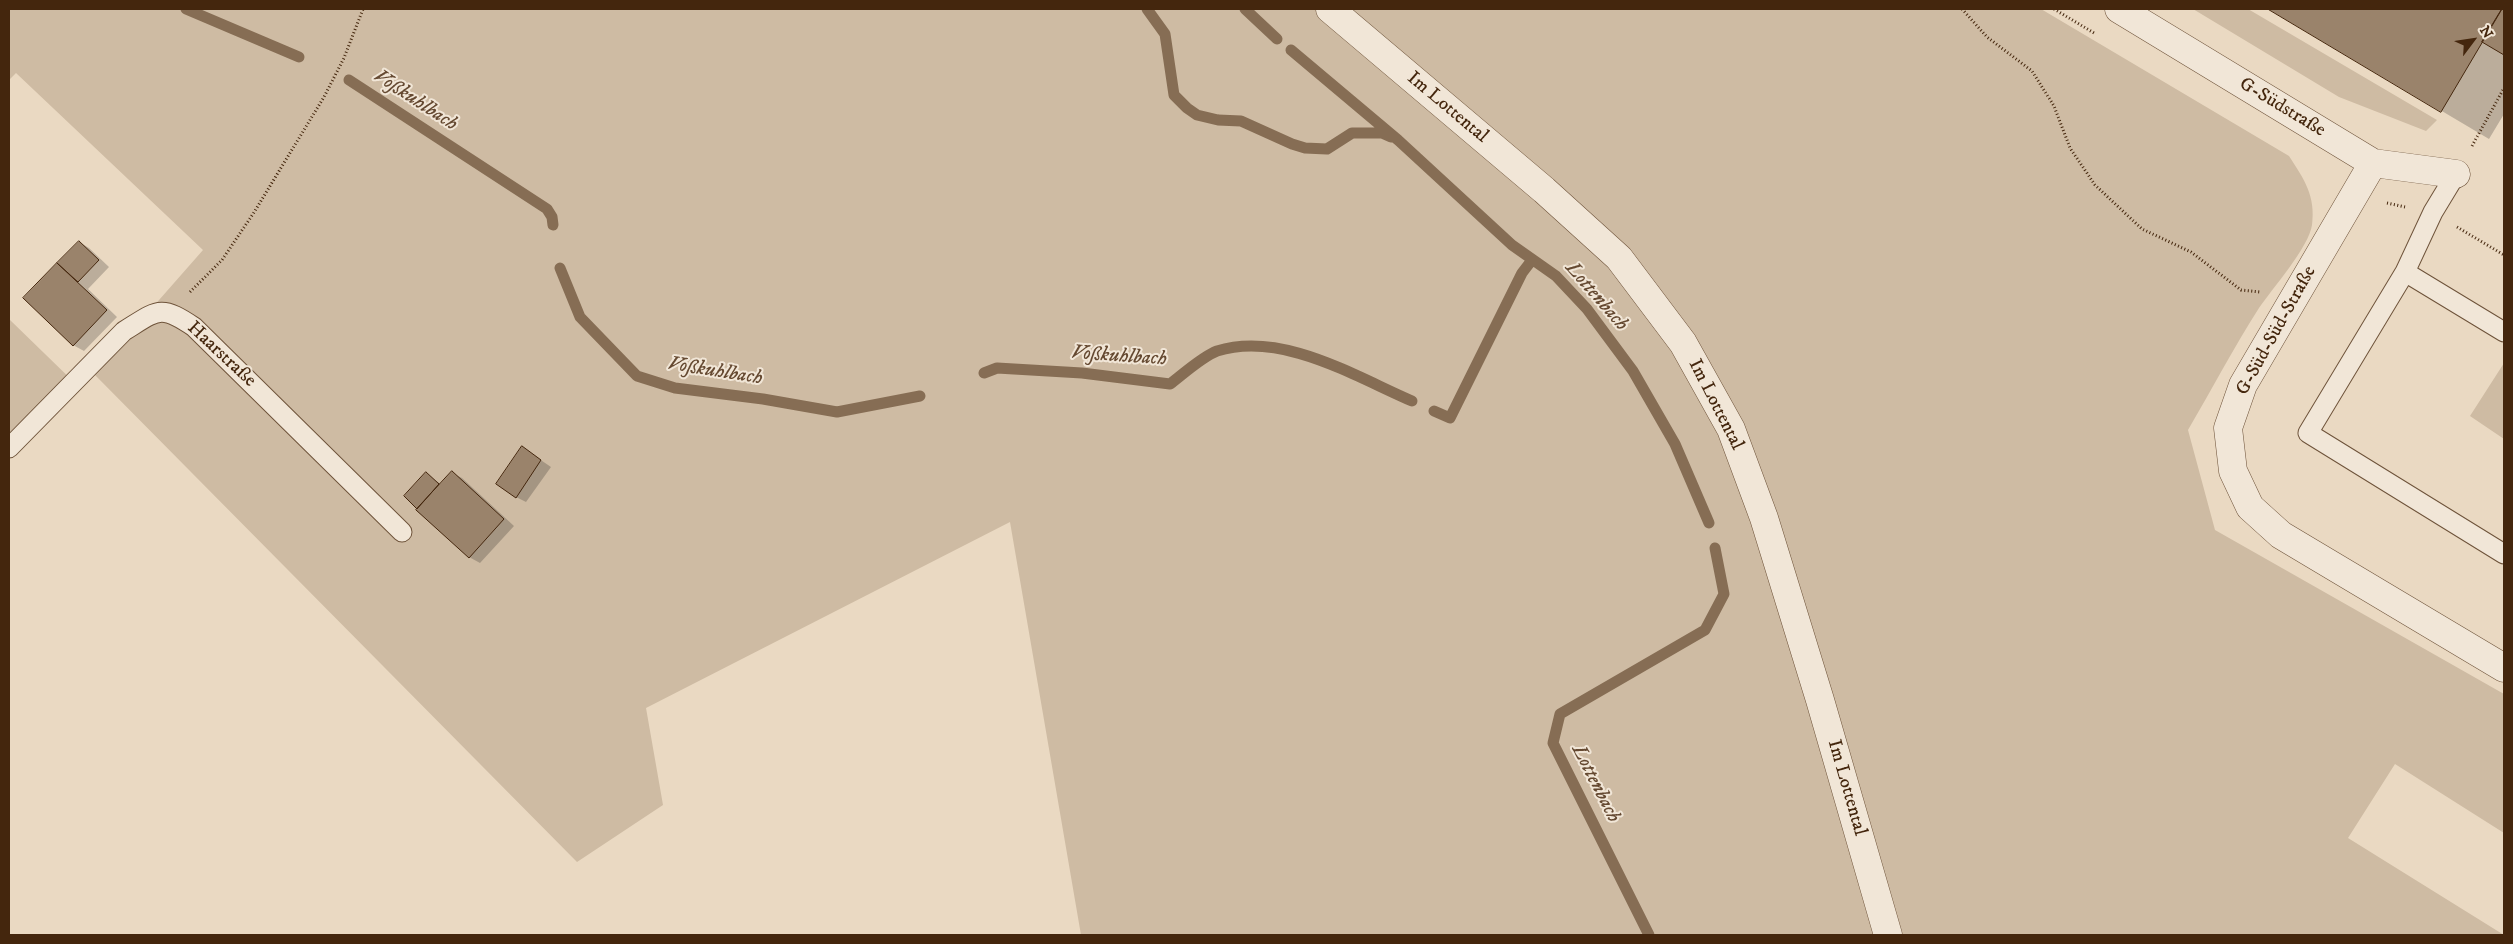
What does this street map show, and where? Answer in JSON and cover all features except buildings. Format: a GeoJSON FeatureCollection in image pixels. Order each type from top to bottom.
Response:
{"type":"FeatureCollection","features":[{"type":"Feature","properties":{"kind":"street","name":"Im Lottental"},"geometry":{"type":"LineString","coordinates":[[1330,9],[1544,190],[1619,258],[1683,343],[1731,429],[1764,518],[1820,700],[1888,935]]}},
{"type":"Feature","properties":{"kind":"street","name":"G-Südstraße"},"geometry":{"type":"LineString","coordinates":[[2119,9],[2373,164],[2456,174]]}},
{"type":"Feature","properties":{"kind":"street","name":"G-Süd-Süd-Straße"},"geometry":{"type":"LineString","coordinates":[[2373,164],[2243,385],[2228,428],[2233,470],[2250,507],[2281,535],[2504,668]]}},
{"type":"Feature","properties":{"kind":"lane"},"geometry":{"type":"LineString","coordinates":[[2456,174],[2433,212],[2405,272],[2308,433],[2504,554]]}},
{"type":"Feature","properties":{"kind":"lane"},"geometry":{"type":"LineString","coordinates":[[2405,272],[2504,332]]}},
{"type":"Feature","properties":{"kind":"lane","name":"Haarstraße"},"geometry":{"type":"LineString","coordinates":[[9,448],[124,331],[158,312],[170,312],[194,327],[402,532]]}},
{"type":"Feature","properties":{"kind":"path"},"geometry":{"type":"LineString","coordinates":[[170,312],[222,260],[253,214],[324,97],[344,58],[363,9]]}},
{"type":"Feature","properties":{"kind":"path"},"geometry":{"type":"LineString","coordinates":[[1962,9],[1987,37],[2032,71],[2054,106],[2070,148],[2095,185],[2142,229],[2191,252],[2240,290],[2296,294]]}},
{"type":"Feature","properties":{"kind":"path"},"geometry":{"type":"LineString","coordinates":[[2456,174],[2504,88]]}},
{"type":"Feature","properties":{"kind":"path"},"geometry":{"type":"LineString","coordinates":[[2455,226],[2504,255]]}},
{"type":"Feature","properties":{"kind":"shaded area"},"geometry":{"type":"Polygon","coordinates":[[[9,9],[2041,9],[2289,156],[2308,188],[2313,215],[2312,225],[2304,245],[2259,308],[2188,430],[2215,530],[2504,694],[2504,833],[2395,764],[2348,838],[2504,935],[1081,935],[1010,522],[646,708],[663,805],[577,862],[94,374],[203,250],[16,73],[9,80],[9,9]]]}},
{"type":"Feature","properties":{"kind":"shaded area"},"geometry":{"type":"Polygon","coordinates":[[[2193,9],[2248,9],[2437,120],[2426,131],[2339,97],[2193,9]]]}},
{"type":"Feature","properties":{"kind":"shaded area"},"geometry":{"type":"Polygon","coordinates":[[[9,319],[80,388],[9,459],[9,319]]]}},
{"type":"Feature","properties":{"kind":"shaded area"},"geometry":{"type":"Polygon","coordinates":[[[2504,363],[2504,439],[2470,416],[2504,363]]]}},
{"type":"Feature","properties":{"kind":"waterway","name":"Voßkuhlbach"},"geometry":{"type":"LineString","coordinates":[[186,9],[299,57]]}},
{"type":"Feature","properties":{"kind":"waterway","name":"Lottenbach"},"geometry":{"type":"LineString","coordinates":[[1147,9],[1165,34],[1174,95],[1197,115],[1218,120],[1241,121],[1305,148],[1327,149],[1352,133],[1382,133],[1391,137]]}},
{"type":"Feature","properties":{"kind":"waterway","name":"Lottenbach"},"geometry":{"type":"LineString","coordinates":[[1245,9],[1277,39]]}},
{"type":"Feature","properties":{"kind":"waterway","name":"Voßkuhlbach"},"geometry":{"type":"LineString","coordinates":[[1291,50],[1398,140],[1512,245],[1556,276],[1587,309],[1633,371],[1675,444],[1709,523]]}},
{"type":"Feature","properties":{"kind":"waterway","name":"Voßkuhlbach"},"geometry":{"type":"LineString","coordinates":[[349,80],[547,209],[552,217],[553,225]]}},
{"type":"Feature","properties":{"kind":"waterway","name":"Voßkuhlbach"},"geometry":{"type":"LineString","coordinates":[[1434,411],[1450,418],[1522,273],[1532,260]]}},
{"type":"Feature","properties":{"kind":"waterway","name":"Voßkuhlbach"},"geometry":{"type":"LineString","coordinates":[[560,268],[580,317],[637,376],[675,388],[763,399],[837,412],[920,396]]}},
{"type":"Feature","properties":{"kind":"waterway","name":"Voßkuhlbach"},"geometry":{"type":"LineString","coordinates":[[984,373],[997,368],[1082,373],[1170,384],[1211,353],[1242,346],[1267,347],[1292,351],[1317,359],[1412,401]]}},
{"type":"Feature","properties":{"kind":"waterway","name":"Lottenbach"},"geometry":{"type":"LineString","coordinates":[[1649,935],[1553,743],[1560,714],[1705,630],[1724,594],[1715,548]]}}]}
